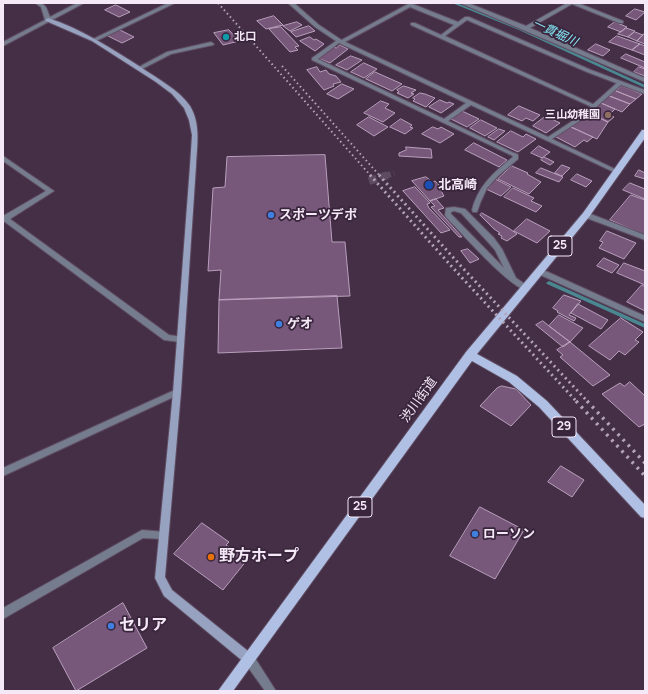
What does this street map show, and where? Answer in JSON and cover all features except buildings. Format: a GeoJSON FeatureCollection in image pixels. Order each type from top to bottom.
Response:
{"type":"FeatureCollection","features":[{"type":"Feature","properties":{"kind":"main road","name":"渋川街道"},"geometry":{"type":"LineString","coordinates":[[225,691],[470,355],[586,215],[645,132]]}},
{"type":"Feature","properties":{"kind":"main road","name":"29"},"geometry":{"type":"LineString","coordinates":[[470,355],[513,379],[543,404],[645,513]]}},
{"type":"Feature","properties":{"kind":"street"},"geometry":{"type":"LineString","coordinates":[[38,3],[43,6],[48,20],[94,40],[140,68],[174,93],[187,107],[195,135],[177,392],[160,578],[168,593],[249,659],[270,691]]}},
{"type":"Feature","properties":{"kind":"street"},"geometry":{"type":"LineString","coordinates":[[3,44],[81,3]]}},
{"type":"Feature","properties":{"kind":"street"},"geometry":{"type":"LineString","coordinates":[[94,40],[172,3]]}},
{"type":"Feature","properties":{"kind":"street"},"geometry":{"type":"LineString","coordinates":[[291,3],[311,22],[340,42],[472,102],[618,172]]}},
{"type":"Feature","properties":{"kind":"street"},"geometry":{"type":"LineString","coordinates":[[463,3],[526,28],[645,80]]}},
{"type":"Feature","properties":{"kind":"street"},"geometry":{"type":"LineString","coordinates":[[526,28],[572,3],[621,22]]}},
{"type":"Feature","properties":{"kind":"street"},"geometry":{"type":"LineString","coordinates":[[457,24],[410,5],[340,42],[314,59],[515,155],[516,158],[484,184],[474,210]]}},
{"type":"Feature","properties":{"kind":"street"},"geometry":{"type":"LineString","coordinates":[[442,36],[456,28],[457,24],[467,18],[620,83],[645,92]]}},
{"type":"Feature","properties":{"kind":"street"},"geometry":{"type":"LineString","coordinates":[[413,24],[594,106]]}},
{"type":"Feature","properties":{"kind":"street"},"geometry":{"type":"LineString","coordinates":[[140,68],[170,53],[211,44]]}},
{"type":"Feature","properties":{"kind":"street"},"geometry":{"type":"LineString","coordinates":[[548,139],[582,117],[620,83]]}},
{"type":"Feature","properties":{"kind":"street"},"geometry":{"type":"LineString","coordinates":[[444,120],[472,102]]}},
{"type":"Feature","properties":{"kind":"street"},"geometry":{"type":"LineString","coordinates":[[3,158],[51,191],[4,219],[167,338],[180,339]]}},
{"type":"Feature","properties":{"kind":"street"},"geometry":{"type":"LineString","coordinates":[[513,280],[498,249],[491,240],[463,210],[454,208],[448,210],[448,215],[500,269],[513,280],[525,288]]}},
{"type":"Feature","properties":{"kind":"street"},"geometry":{"type":"LineString","coordinates":[[586,215],[645,238]]}},
{"type":"Feature","properties":{"kind":"street"},"geometry":{"type":"LineString","coordinates":[[539,271],[645,319]]}},
{"type":"Feature","properties":{"kind":"street"},"geometry":{"type":"LineString","coordinates":[[3,472],[177,392]]}},
{"type":"Feature","properties":{"kind":"street"},"geometry":{"type":"LineString","coordinates":[[3,614],[142,534],[163,535]]}},
{"type":"Feature","properties":{"kind":"waterway","name":"一貫堀川"},"geometry":{"type":"LineString","coordinates":[[454,3],[520,29],[645,87]]}},
{"type":"Feature","properties":{"kind":"waterway","name":"一貫堀川"},"geometry":{"type":"LineString","coordinates":[[549,283],[645,326]]}},
{"type":"Feature","properties":{"kind":"tunnel"},"geometry":{"type":"LineString","coordinates":[[388,175],[394,173]]}},
{"type":"Feature","properties":{"kind":"tunnel"},"geometry":{"type":"LineString","coordinates":[[369,181],[388,175]]}},
{"type":"Feature","properties":{"kind":"railway"},"geometry":{"type":"LineString","coordinates":[[218,3],[371,176]]}},
{"type":"Feature","properties":{"kind":"railway"},"geometry":{"type":"LineString","coordinates":[[282,66],[380,176]]}},
{"type":"Feature","properties":{"kind":"railway"},"geometry":{"type":"LineString","coordinates":[[370,175],[453,268],[577,402]]}},
{"type":"Feature","properties":{"kind":"railway"},"geometry":{"type":"LineString","coordinates":[[379,175],[460,265],[588,402]]}},
{"type":"Feature","properties":{"kind":"railway"},"geometry":{"type":"LineString","coordinates":[[576,401],[645,476]]}},
{"type":"Feature","properties":{"kind":"railway"},"geometry":{"type":"LineString","coordinates":[[587,401],[645,463]]}},
{"type":"Feature","properties":{"kind":"place","name":"北口"},"geometry":{"type":"Point","coordinates":[226,37]}},
{"type":"Feature","properties":{"kind":"place","name":"三山幼稚園"},"geometry":{"type":"Point","coordinates":[608,115]}},
{"type":"Feature","properties":{"kind":"place","name":"北高崎"},"geometry":{"type":"Point","coordinates":[429,185]}},
{"type":"Feature","properties":{"kind":"place","name":"スポーツデポ"},"geometry":{"type":"Point","coordinates":[271,215]}},
{"type":"Feature","properties":{"kind":"place","name":"ゲオ"},"geometry":{"type":"Point","coordinates":[279,324]}},
{"type":"Feature","properties":{"kind":"place","name":"ローソン"},"geometry":{"type":"Point","coordinates":[475,534]}},
{"type":"Feature","properties":{"kind":"place","name":"野方ホープ"},"geometry":{"type":"Point","coordinates":[211,557]}},
{"type":"Feature","properties":{"kind":"place","name":"セリア"},"geometry":{"type":"Point","coordinates":[111,626]}}]}
